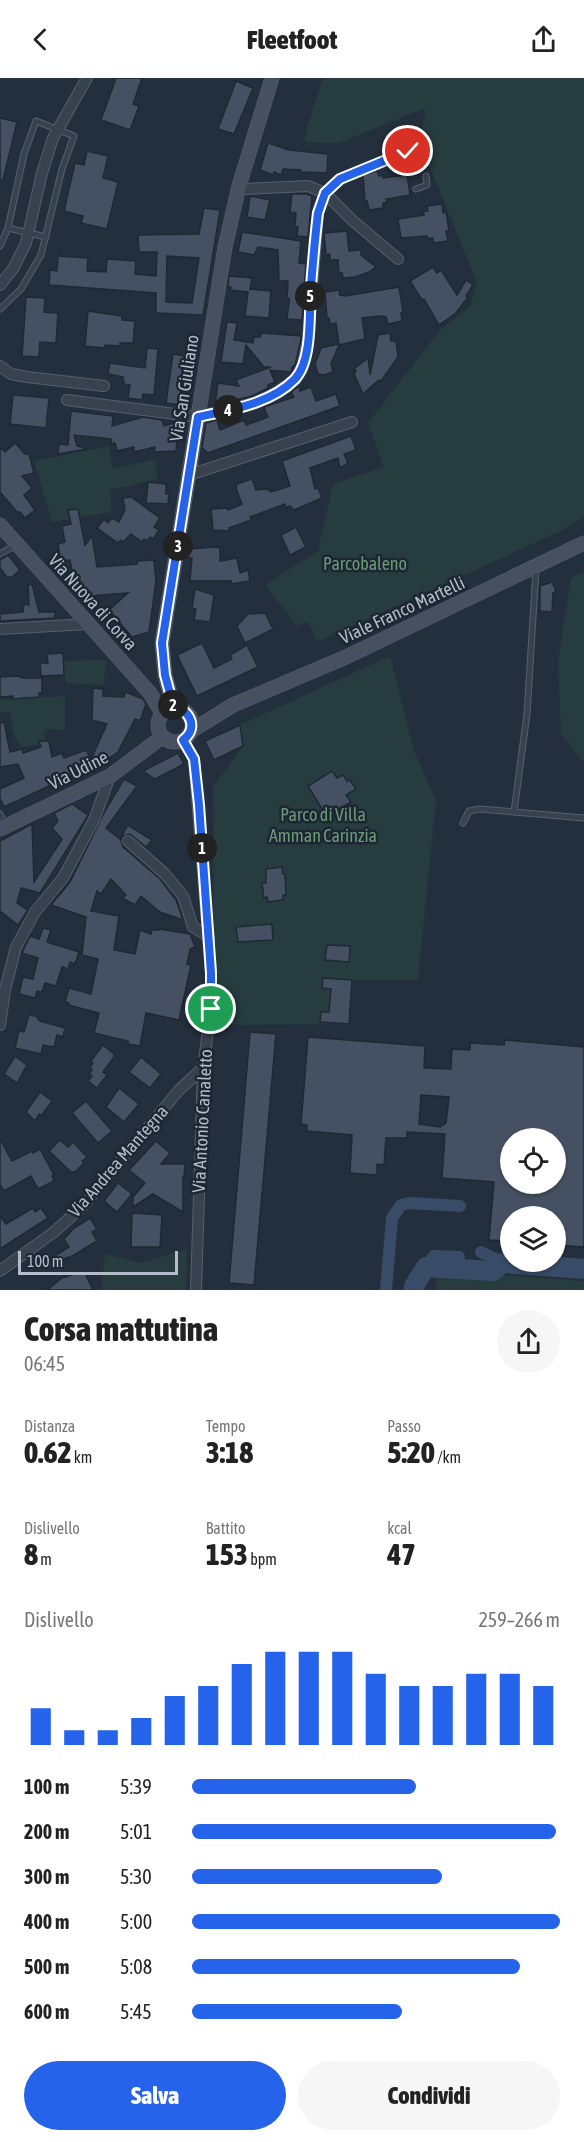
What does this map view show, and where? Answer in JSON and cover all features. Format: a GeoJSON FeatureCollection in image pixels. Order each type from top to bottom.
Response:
{"type":"FeatureCollection","features":[{"type":"Feature","properties":{"kind":"main road","name":"Via San Giuliano"},"geometry":{"type":"LineString","coordinates":[[168,711],[162,643],[225,248],[239,186],[272,78]]}},
{"type":"Feature","properties":{"kind":"main road","name":"Via Nuova di Corva"},"geometry":{"type":"LineString","coordinates":[[0,525],[168,711]]}},
{"type":"Feature","properties":{"kind":"main road","name":"Viale Franco Martelli"},"geometry":{"type":"LineString","coordinates":[[189,716],[233,705],[346,657],[584,543]]}},
{"type":"Feature","properties":{"kind":"main road","name":"Viale Franco Martelli"},"geometry":{"type":"LineString","coordinates":[[187,736],[233,705]]}},
{"type":"Feature","properties":{"kind":"main road"},"geometry":{"type":"LineString","coordinates":[[168,711],[184,711],[189,716],[192,726],[187,736],[172,742],[162,737],[158,726],[168,711]]}},
{"type":"Feature","properties":{"kind":"main road","name":"Via Udine"},"geometry":{"type":"LineString","coordinates":[[2,823],[110,776],[162,737]]}},
{"type":"Feature","properties":{"kind":"street"},"geometry":{"type":"LineString","coordinates":[[0,285],[14,269],[26,243],[42,173],[57,130],[87,78]]}},
{"type":"Feature","properties":{"kind":"street"},"geometry":{"type":"LineString","coordinates":[[239,186],[246,189],[308,186],[325,193],[352,220],[398,259]]}},
{"type":"Feature","properties":{"kind":"street"},"geometry":{"type":"LineString","coordinates":[[67,400],[198,417],[254,403],[274,394],[295,380],[302,368],[308,340],[318,213],[325,193]]}},
{"type":"Feature","properties":{"kind":"street"},"geometry":{"type":"LineString","coordinates":[[0,366],[11,374],[104,386]]}},
{"type":"Feature","properties":{"kind":"street"},"geometry":{"type":"LineString","coordinates":[[189,475],[352,422]]}},
{"type":"Feature","properties":{"kind":"street"},"geometry":{"type":"LineString","coordinates":[[0,629],[88,624]]}},
{"type":"Feature","properties":{"kind":"street","name":"Via Antonio Canaletto"},"geometry":{"type":"LineString","coordinates":[[187,736],[194,759],[209,937],[211,1009],[203,1068],[196,1290]]}},
{"type":"Feature","properties":{"kind":"street"},"geometry":{"type":"LineString","coordinates":[[0,1025],[5,990],[16,947],[35,912],[63,878],[94,819],[110,776]]}},
{"type":"Feature","properties":{"kind":"street"},"geometry":{"type":"LineString","coordinates":[[128,841],[165,874],[183,896],[194,927],[209,937]]}},
{"type":"Feature","properties":{"kind":"street","name":"Via Andrea Mantegna"},"geometry":{"type":"LineString","coordinates":[[0,1271],[54,1232],[84,1205],[179,1090],[203,1068]]}},
{"type":"Feature","properties":{"kind":"lane"},"geometry":{"type":"LineString","coordinates":[[0,246],[8,228],[24,154],[36,122],[74,136],[62,169],[41,255],[26,282],[0,309]]}},
{"type":"Feature","properties":{"kind":"lane"},"geometry":{"type":"LineString","coordinates":[[325,193],[340,179],[408,151],[421,157],[423,163]]}},
{"type":"Feature","properties":{"kind":"lane"},"geometry":{"type":"LineString","coordinates":[[416,189],[427,185],[426,176]]}},
{"type":"Feature","properties":{"kind":"lane"},"geometry":{"type":"LineString","coordinates":[[8,228],[46,237]]}},
{"type":"Feature","properties":{"kind":"lane"},"geometry":{"type":"LineString","coordinates":[[0,554],[17,544]]}},
{"type":"Feature","properties":{"kind":"lane"},"geometry":{"type":"LineString","coordinates":[[514,812],[527,714],[536,566]]}},
{"type":"Feature","properties":{"kind":"lane"},"geometry":{"type":"LineString","coordinates":[[463,823],[470,811],[480,809],[584,818]]}},
{"type":"Feature","properties":{"kind":"green space","name":"Parcobaleno"},"geometry":{"type":"Polygon","coordinates":[[[323,78],[584,78],[584,517],[563,530],[317,642],[308,621],[297,626],[265,585],[318,551],[333,484],[384,467],[368,423],[440,330],[470,306],[477,283],[419,140],[426,112],[423,109],[339,143],[305,142],[307,127],[323,78]]]}},
{"type":"Feature","properties":{"kind":"green space"},"geometry":{"type":"Polygon","coordinates":[[[109,446],[113,469],[155,459],[157,479],[110,490],[112,512],[52,522],[34,461],[109,446]]]}},
{"type":"Feature","properties":{"kind":"green space"},"geometry":{"type":"Polygon","coordinates":[[[584,571],[584,763],[561,734],[558,661],[571,578],[584,571]]]}},
{"type":"Feature","properties":{"kind":"green space","name":"Parco di Villa Amman Carinzia"},"geometry":{"type":"Polygon","coordinates":[[[390,656],[414,750],[436,801],[418,980],[352,980],[349,1024],[214,1025],[213,787],[243,746],[240,725],[390,656]]]}},
{"type":"Feature","properties":{"kind":"green space"},"geometry":{"type":"Polygon","coordinates":[[[107,660],[103,685],[66,683],[63,661],[107,660]]]}},
{"type":"Feature","properties":{"kind":"green space"},"geometry":{"type":"Polygon","coordinates":[[[65,696],[65,730],[44,729],[46,744],[21,747],[12,730],[11,713],[0,712],[0,700],[65,696]]]}},
{"type":"Feature","properties":{"kind":"green space"},"geometry":{"type":"Polygon","coordinates":[[[187,1249],[186,1290],[101,1290],[105,1254],[141,1263],[187,1249]]]}},
{"type":"Feature","properties":{"kind":"green space"},"geometry":{"type":"Polygon","coordinates":[[[443,1271],[584,1281],[584,1290],[435,1290],[437,1274],[443,1271]]]}},
{"type":"Feature","properties":{"kind":"building"},"geometry":{"type":"Polygon","coordinates":[[[116,78],[142,78],[133,104],[139,106],[130,130],[101,120],[116,78]]]}},
{"type":"Feature","properties":{"kind":"building"},"geometry":{"type":"Polygon","coordinates":[[[236,81],[253,88],[234,134],[218,129],[236,81]]]}},
{"type":"Feature","properties":{"kind":"building"},"geometry":{"type":"Polygon","coordinates":[[[0,118],[17,122],[3,180],[0,180],[0,118]]]}},
{"type":"Feature","properties":{"kind":"building"},"geometry":{"type":"Polygon","coordinates":[[[268,143],[289,150],[328,154],[327,173],[283,169],[281,175],[274,172],[273,175],[260,170],[268,143]]]}},
{"type":"Feature","properties":{"kind":"building"},"geometry":{"type":"Polygon","coordinates":[[[87,151],[108,156],[103,178],[118,182],[107,229],[81,223],[83,216],[64,211],[75,163],[84,165],[87,151]]]}},
{"type":"Feature","properties":{"kind":"building"},"geometry":{"type":"Polygon","coordinates":[[[377,171],[379,176],[383,175],[383,178],[407,175],[410,195],[386,199],[387,202],[383,203],[383,208],[369,210],[367,201],[365,201],[363,175],[377,171]]]}},
{"type":"Feature","properties":{"kind":"building"},"geometry":{"type":"Polygon","coordinates":[[[292,194],[312,196],[308,237],[297,236],[296,213],[290,212],[292,194]]]}},
{"type":"Feature","properties":{"kind":"building"},"geometry":{"type":"Polygon","coordinates":[[[250,196],[270,200],[265,220],[247,217],[250,196]]]}},
{"type":"Feature","properties":{"kind":"building"},"geometry":{"type":"Polygon","coordinates":[[[442,204],[443,213],[446,212],[448,241],[433,243],[433,238],[428,239],[427,236],[401,238],[398,219],[424,215],[423,212],[428,211],[427,206],[442,204]]]}},
{"type":"Feature","properties":{"kind":"building"},"geometry":{"type":"Polygon","coordinates":[[[204,208],[220,210],[203,315],[156,313],[156,293],[49,285],[50,270],[57,271],[58,256],[88,258],[87,271],[106,272],[107,259],[136,261],[135,274],[156,276],[157,252],[139,252],[138,235],[199,234],[204,208]],[[167,256],[166,302],[192,303],[199,258],[167,256]]]}},
{"type":"Feature","properties":{"kind":"building"},"geometry":{"type":"Polygon","coordinates":[[[347,231],[349,251],[361,250],[361,255],[376,267],[355,277],[343,278],[342,273],[339,273],[338,260],[330,260],[330,254],[326,255],[324,233],[347,231]]]}},
{"type":"Feature","properties":{"kind":"building"},"geometry":{"type":"Polygon","coordinates":[[[242,232],[301,241],[299,263],[306,264],[302,320],[287,319],[288,281],[279,281],[278,250],[258,247],[254,255],[238,252],[242,232]]]}},
{"type":"Feature","properties":{"kind":"building"},"geometry":{"type":"Polygon","coordinates":[[[433,267],[437,273],[441,270],[457,295],[466,280],[473,285],[466,296],[468,297],[455,314],[439,325],[410,281],[433,267]]]}},
{"type":"Feature","properties":{"kind":"building"},"geometry":{"type":"Polygon","coordinates":[[[229,276],[252,278],[250,289],[271,291],[269,318],[245,316],[248,292],[230,290],[229,276]]]}},
{"type":"Feature","properties":{"kind":"building"},"geometry":{"type":"Polygon","coordinates":[[[399,287],[402,321],[388,324],[386,317],[362,318],[365,339],[339,345],[331,364],[333,372],[318,374],[315,364],[321,348],[339,344],[336,323],[330,324],[327,318],[325,292],[339,290],[340,295],[345,296],[399,287]]]}},
{"type":"Feature","properties":{"kind":"building"},"geometry":{"type":"Polygon","coordinates":[[[26,297],[45,298],[44,312],[58,313],[56,343],[40,342],[39,357],[22,356],[26,297]]]}},
{"type":"Feature","properties":{"kind":"building"},"geometry":{"type":"Polygon","coordinates":[[[88,311],[122,316],[122,320],[135,321],[133,343],[120,343],[120,346],[105,345],[105,348],[85,346],[88,311]]]}},
{"type":"Feature","properties":{"kind":"building"},"geometry":{"type":"Polygon","coordinates":[[[227,322],[237,323],[234,340],[253,343],[254,337],[260,337],[262,333],[301,336],[301,339],[291,372],[270,370],[275,382],[268,385],[268,388],[252,396],[215,405],[218,383],[239,386],[236,380],[271,367],[264,367],[246,345],[243,364],[221,362],[227,322]]]}},
{"type":"Feature","properties":{"kind":"building"},"geometry":{"type":"Polygon","coordinates":[[[390,333],[391,341],[396,341],[398,357],[381,381],[379,380],[363,394],[354,369],[368,358],[370,375],[378,335],[390,333]]]}},
{"type":"Feature","properties":{"kind":"building"},"geometry":{"type":"Polygon","coordinates":[[[147,348],[158,349],[154,395],[143,394],[142,400],[128,398],[130,385],[124,384],[123,377],[108,374],[110,363],[145,368],[147,348]]]}},
{"type":"Feature","properties":{"kind":"building"},"geometry":{"type":"Polygon","coordinates":[[[173,354],[190,357],[189,379],[183,378],[180,405],[166,403],[173,354]]]}},
{"type":"Feature","properties":{"kind":"building"},"geometry":{"type":"Polygon","coordinates":[[[299,386],[300,391],[311,387],[316,401],[336,394],[340,406],[208,453],[202,448],[206,423],[217,420],[220,430],[244,420],[246,425],[268,417],[264,407],[294,397],[291,392],[299,386]]]}},
{"type":"Feature","properties":{"kind":"building"},"geometry":{"type":"Polygon","coordinates":[[[13,395],[49,398],[46,428],[10,424],[13,395]]]}},
{"type":"Feature","properties":{"kind":"building"},"geometry":{"type":"Polygon","coordinates":[[[71,411],[113,416],[112,426],[143,417],[162,420],[164,426],[176,422],[178,426],[176,451],[154,452],[155,447],[134,452],[134,447],[117,451],[115,443],[111,444],[111,439],[74,435],[77,446],[87,449],[58,454],[59,444],[68,445],[71,411]]]}},
{"type":"Feature","properties":{"kind":"building"},"geometry":{"type":"Polygon","coordinates":[[[351,436],[356,450],[344,454],[348,463],[340,468],[338,458],[310,468],[315,489],[318,488],[322,498],[294,510],[290,506],[286,508],[285,504],[250,517],[251,520],[229,528],[229,531],[213,530],[211,509],[227,508],[228,510],[242,504],[236,488],[237,484],[252,479],[256,490],[267,489],[271,492],[290,486],[282,461],[351,436]]]}},
{"type":"Feature","properties":{"kind":"building"},"geometry":{"type":"Polygon","coordinates":[[[15,443],[25,454],[29,454],[34,473],[22,476],[32,488],[24,495],[35,510],[25,518],[0,492],[0,447],[5,452],[15,443]]]}},
{"type":"Feature","properties":{"kind":"building"},"geometry":{"type":"Polygon","coordinates":[[[148,482],[166,484],[166,494],[169,494],[168,504],[146,503],[148,482]]]}},
{"type":"Feature","properties":{"kind":"building"},"geometry":{"type":"Polygon","coordinates":[[[131,497],[160,518],[154,527],[159,530],[153,539],[150,537],[147,541],[144,539],[142,542],[131,534],[123,542],[121,540],[118,543],[97,528],[104,519],[108,523],[112,518],[119,522],[125,510],[123,498],[131,497]]]}},
{"type":"Feature","properties":{"kind":"building"},"geometry":{"type":"Polygon","coordinates":[[[78,509],[85,545],[92,536],[97,567],[137,564],[137,561],[154,560],[156,581],[149,632],[132,637],[109,610],[128,593],[91,596],[82,602],[79,597],[70,560],[61,562],[58,544],[65,542],[62,526],[71,524],[68,510],[78,509]]]}},
{"type":"Feature","properties":{"kind":"building"},"geometry":{"type":"Polygon","coordinates":[[[296,527],[306,547],[290,555],[281,535],[296,527]]]}},
{"type":"Feature","properties":{"kind":"building"},"geometry":{"type":"Polygon","coordinates":[[[220,548],[220,561],[237,558],[240,573],[248,570],[250,581],[232,584],[231,581],[190,581],[192,558],[188,558],[188,549],[220,548]]]}},
{"type":"Feature","properties":{"kind":"building"},"geometry":{"type":"Polygon","coordinates":[[[8,555],[20,570],[12,577],[7,577],[0,568],[0,560],[8,555]]]}},
{"type":"Feature","properties":{"kind":"building"},"geometry":{"type":"Polygon","coordinates":[[[552,582],[556,591],[553,593],[552,612],[540,611],[540,586],[552,582]]]}},
{"type":"Feature","properties":{"kind":"building"},"geometry":{"type":"Polygon","coordinates":[[[32,584],[39,612],[55,612],[55,618],[0,621],[0,614],[23,612],[24,604],[29,605],[28,585],[32,584]]]}},
{"type":"Feature","properties":{"kind":"building"},"geometry":{"type":"Polygon","coordinates":[[[195,589],[214,595],[210,622],[194,620],[196,609],[192,608],[195,589]]]}},
{"type":"Feature","properties":{"kind":"building"},"geometry":{"type":"Polygon","coordinates":[[[265,613],[273,629],[245,643],[237,626],[248,614],[265,613]]]}},
{"type":"Feature","properties":{"kind":"building"},"geometry":{"type":"Polygon","coordinates":[[[202,643],[214,668],[232,659],[230,655],[247,645],[258,667],[197,696],[177,655],[202,643]]]}},
{"type":"Feature","properties":{"kind":"building"},"geometry":{"type":"Polygon","coordinates":[[[63,653],[64,675],[41,676],[40,663],[48,663],[47,654],[63,653]]]}},
{"type":"Feature","properties":{"kind":"building"},"geometry":{"type":"Polygon","coordinates":[[[0,677],[42,678],[42,693],[39,693],[39,697],[13,699],[13,696],[0,697],[0,677]]]}},
{"type":"Feature","properties":{"kind":"building"},"geometry":{"type":"Polygon","coordinates":[[[93,688],[103,689],[103,696],[124,697],[125,692],[143,699],[146,704],[140,721],[135,719],[118,752],[4,807],[0,798],[0,789],[24,778],[18,764],[0,767],[0,723],[4,722],[10,752],[22,749],[23,753],[41,747],[39,741],[49,741],[52,757],[62,753],[64,758],[86,750],[91,759],[107,724],[92,720],[93,688]]]}},
{"type":"Feature","properties":{"kind":"building"},"geometry":{"type":"Polygon","coordinates":[[[240,725],[243,746],[214,760],[205,741],[240,725]]]}},
{"type":"Feature","properties":{"kind":"building"},"geometry":{"type":"Polygon","coordinates":[[[178,753],[184,764],[155,779],[143,771],[178,753]]]}},
{"type":"Feature","properties":{"kind":"building"},"geometry":{"type":"Polygon","coordinates":[[[332,771],[337,778],[343,775],[347,781],[350,780],[356,789],[346,795],[351,802],[327,817],[308,786],[332,771]]]}},
{"type":"Feature","properties":{"kind":"building"},"geometry":{"type":"Polygon","coordinates":[[[124,779],[137,786],[106,828],[120,839],[128,825],[152,840],[146,847],[130,834],[123,836],[121,840],[123,847],[160,879],[176,900],[183,920],[160,912],[141,896],[135,905],[122,898],[126,895],[111,879],[101,894],[97,891],[91,911],[119,916],[114,950],[135,954],[140,930],[151,934],[152,930],[159,929],[190,934],[195,947],[190,949],[187,964],[191,965],[179,1020],[146,1013],[140,1046],[94,1033],[99,1013],[68,1005],[69,1003],[65,1002],[69,988],[91,994],[98,959],[82,955],[86,917],[51,905],[70,882],[105,811],[124,779]]]}},
{"type":"Feature","properties":{"kind":"building"},"geometry":{"type":"Polygon","coordinates":[[[72,804],[88,815],[40,893],[21,888],[17,903],[28,910],[18,925],[0,911],[0,841],[32,824],[34,882],[62,839],[52,828],[58,821],[54,813],[72,804]]]}},
{"type":"Feature","properties":{"kind":"building"},"geometry":{"type":"Polygon","coordinates":[[[282,867],[283,874],[285,874],[286,895],[283,895],[283,900],[268,902],[267,897],[264,898],[262,883],[266,883],[266,869],[282,867]]]}},
{"type":"Feature","properties":{"kind":"building"},"geometry":{"type":"Polygon","coordinates":[[[272,924],[273,940],[238,942],[236,927],[272,924]]]}},
{"type":"Feature","properties":{"kind":"building"},"geometry":{"type":"Polygon","coordinates":[[[43,928],[51,930],[47,942],[79,952],[75,964],[70,962],[68,969],[62,967],[56,986],[45,983],[42,992],[37,991],[35,998],[19,994],[23,977],[33,979],[38,958],[22,953],[30,936],[39,939],[43,928]]]}},
{"type":"Feature","properties":{"kind":"building"},"geometry":{"type":"Polygon","coordinates":[[[327,945],[350,946],[349,962],[325,960],[327,945]]]}},
{"type":"Feature","properties":{"kind":"building"},"geometry":{"type":"Polygon","coordinates":[[[323,978],[352,980],[349,1024],[320,1022],[321,1012],[329,1012],[331,989],[322,988],[323,978]]]}},
{"type":"Feature","properties":{"kind":"building"},"geometry":{"type":"Polygon","coordinates":[[[29,1015],[36,1016],[40,1021],[65,1028],[63,1037],[57,1035],[54,1047],[43,1045],[41,1054],[15,1048],[19,1031],[24,1032],[29,1015]]]}},
{"type":"Feature","properties":{"kind":"building"},"geometry":{"type":"Polygon","coordinates":[[[250,1032],[276,1034],[254,1285],[229,1283],[250,1032]]]}},
{"type":"Feature","properties":{"kind":"building"},"geometry":{"type":"Polygon","coordinates":[[[308,1037],[425,1046],[424,1068],[451,1069],[452,1049],[470,1050],[470,1043],[504,1045],[505,1040],[584,1047],[584,1247],[566,1246],[566,1206],[500,1206],[500,1241],[489,1240],[494,1182],[442,1178],[445,1134],[407,1132],[407,1138],[386,1138],[384,1165],[377,1164],[377,1175],[350,1173],[352,1135],[307,1131],[307,1125],[301,1124],[308,1037]],[[421,1095],[419,1124],[440,1127],[446,1123],[449,1097],[421,1095]]]}},
{"type":"Feature","properties":{"kind":"building"},"geometry":{"type":"Polygon","coordinates":[[[103,1045],[114,1054],[114,1057],[103,1072],[107,1075],[97,1088],[88,1081],[92,1076],[89,1074],[92,1070],[91,1061],[103,1045]]]}},
{"type":"Feature","properties":{"kind":"building"},"geometry":{"type":"Polygon","coordinates":[[[15,1056],[27,1065],[17,1083],[4,1074],[15,1056]]]}},
{"type":"Feature","properties":{"kind":"building"},"geometry":{"type":"Polygon","coordinates":[[[141,1057],[161,1074],[150,1088],[129,1072],[141,1057]]]}},
{"type":"Feature","properties":{"kind":"building"},"geometry":{"type":"Polygon","coordinates":[[[119,1088],[139,1104],[124,1122],[106,1107],[119,1088]]]}},
{"type":"Feature","properties":{"kind":"building"},"geometry":{"type":"Polygon","coordinates":[[[40,1092],[52,1101],[35,1121],[26,1112],[40,1092]]]}},
{"type":"Feature","properties":{"kind":"building"},"geometry":{"type":"Polygon","coordinates":[[[86,1101],[112,1131],[98,1143],[72,1113],[86,1101]]]}},
{"type":"Feature","properties":{"kind":"building"},"geometry":{"type":"Polygon","coordinates":[[[0,1139],[12,1161],[40,1149],[54,1175],[52,1176],[54,1181],[38,1189],[31,1176],[4,1191],[0,1185],[0,1139]]]}},
{"type":"Feature","properties":{"kind":"building"},"geometry":{"type":"Polygon","coordinates":[[[60,1140],[68,1147],[73,1142],[87,1157],[75,1172],[71,1172],[49,1151],[60,1140]]]}},
{"type":"Feature","properties":{"kind":"building"},"geometry":{"type":"Polygon","coordinates":[[[156,1141],[170,1153],[161,1164],[185,1164],[183,1212],[153,1194],[133,1207],[133,1197],[145,1183],[129,1170],[156,1141]]]}},
{"type":"Feature","properties":{"kind":"building"},"geometry":{"type":"Polygon","coordinates":[[[118,1183],[132,1194],[117,1212],[104,1201],[118,1183]]]}},
{"type":"Feature","properties":{"kind":"building"},"geometry":{"type":"Polygon","coordinates":[[[33,1208],[35,1212],[41,1208],[48,1218],[0,1249],[0,1216],[6,1224],[33,1208]]]}},
{"type":"Feature","properties":{"kind":"building"},"geometry":{"type":"Polygon","coordinates":[[[132,1213],[162,1215],[160,1247],[131,1247],[132,1213]]]}},
{"type":"Feature","properties":{"kind":"building"},"geometry":{"type":"Polygon","coordinates":[[[90,1218],[97,1229],[92,1232],[97,1241],[48,1268],[45,1262],[69,1247],[64,1239],[73,1229],[90,1218]]]}},
{"type":"Feature","properties":{"kind":"building"},"geometry":{"type":"Polygon","coordinates":[[[84,1271],[93,1290],[47,1290],[62,1278],[84,1271]]]}},
{"type":"Feature","properties":{"kind":"waterway"},"geometry":{"type":"LineString","coordinates":[[386,1290],[392,1218],[401,1205],[409,1203],[460,1206]]}},
{"type":"Feature","properties":{"kind":"waterway"},"geometry":{"type":"LineString","coordinates":[[481,1252],[500,1262]]}},
{"type":"Feature","properties":{"kind":"waterway"},"geometry":{"type":"LineString","coordinates":[[426,1267],[434,1256],[459,1257]]}},
{"type":"Feature","properties":{"kind":"waterway"},"geometry":{"type":"LineString","coordinates":[[414,1290],[414,1286],[426,1267],[493,1271],[503,1263],[584,1269]]}},
{"type":"Feature","properties":{"kind":"route"},"geometry":{"type":"LineString","coordinates":[[211,1009],[211,973],[199,805],[194,759],[183,740],[191,731],[192,726],[187,713],[174,708],[165,675],[162,643],[198,417],[254,403],[274,394],[295,380],[302,368],[308,340],[318,213],[325,193],[340,179],[408,151]]}}]}
